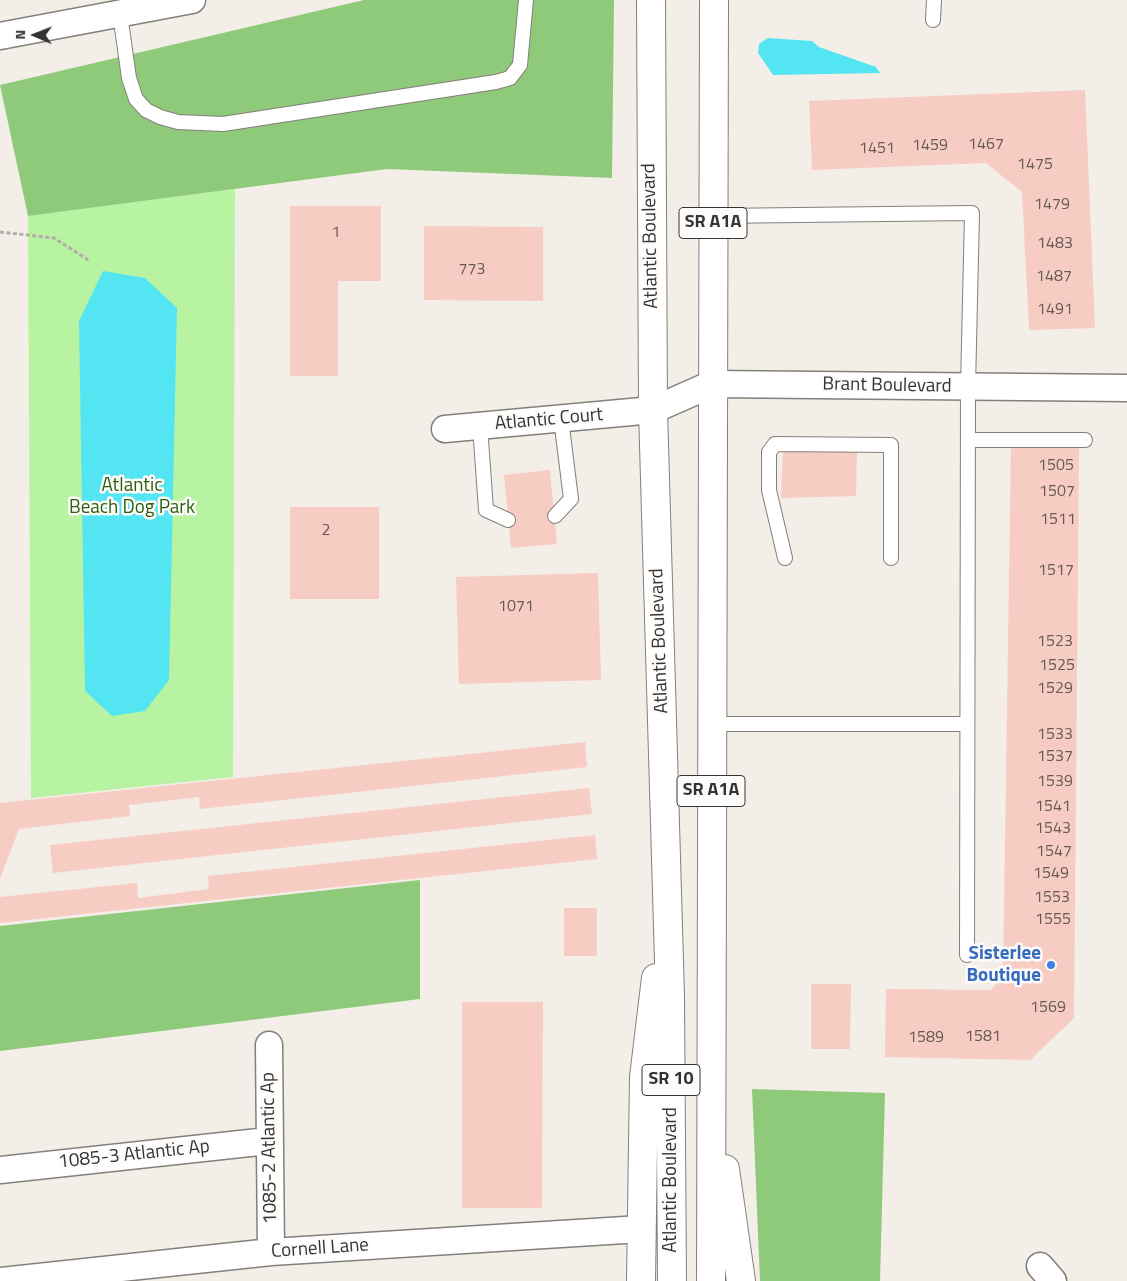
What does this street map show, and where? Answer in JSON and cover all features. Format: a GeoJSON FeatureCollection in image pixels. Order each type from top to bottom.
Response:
{"type":"FeatureCollection","features":[{"type":"Feature","properties":{"kind":"highway","name":"Atlantic Boulevard"},"geometry":{"type":"LineString","coordinates":[[651,0],[653,410],[668,879],[672,1281]]}},
{"type":"Feature","properties":{"kind":"highway","name":"SR A1A"},"geometry":{"type":"LineString","coordinates":[[714,0],[711,1064],[741,1281]]}},
{"type":"Feature","properties":{"kind":"highway","name":"SR A1A"},"geometry":{"type":"LineString","coordinates":[[640,1281],[644,1077],[668,879]]}},
{"type":"Feature","properties":{"kind":"highway","name":"SR 10"},"geometry":{"type":"LineString","coordinates":[[711,1064],[711,1281]]}},
{"type":"Feature","properties":{"kind":"street"},"geometry":{"type":"LineString","coordinates":[[0,36],[192,0]]}},
{"type":"Feature","properties":{"kind":"street","name":"Brant Boulevard"},"geometry":{"type":"LineString","coordinates":[[653,410],[712,384],[1127,388]]}},
{"type":"Feature","properties":{"kind":"street","name":"Atlantic Court"},"geometry":{"type":"LineString","coordinates":[[445,429],[653,410]]}},
{"type":"Feature","properties":{"kind":"street","name":"1085-2 Atlantic Ap"},"geometry":{"type":"LineString","coordinates":[[268,1045],[271,1252]]}},
{"type":"Feature","properties":{"kind":"street","name":"1085-3 Atlantic Ap"},"geometry":{"type":"LineString","coordinates":[[0,1170],[268,1141]]}},
{"type":"Feature","properties":{"kind":"street","name":"Cornell Lane"},"geometry":{"type":"LineString","coordinates":[[0,1281],[271,1252],[641,1229]]}},
{"type":"Feature","properties":{"kind":"lane"},"geometry":{"type":"LineString","coordinates":[[120,14],[126,58],[136,99],[146,110],[160,117],[178,122],[223,124],[266,119],[510,78],[520,65],[526,0]]}},
{"type":"Feature","properties":{"kind":"lane"},"geometry":{"type":"LineString","coordinates":[[933,20],[934,0]]}},
{"type":"Feature","properties":{"kind":"lane"},"geometry":{"type":"LineString","coordinates":[[713,216],[972,213],[968,386],[967,955]]}},
{"type":"Feature","properties":{"kind":"lane"},"geometry":{"type":"LineString","coordinates":[[554,516],[572,499],[561,419]]}},
{"type":"Feature","properties":{"kind":"lane"},"geometry":{"type":"LineString","coordinates":[[480,426],[486,510],[508,520]]}},
{"type":"Feature","properties":{"kind":"lane"},"geometry":{"type":"LineString","coordinates":[[968,440],[1085,440]]}},
{"type":"Feature","properties":{"kind":"lane"},"geometry":{"type":"LineString","coordinates":[[785,558],[769,490],[768,452],[775,444],[891,445],[891,558]]}},
{"type":"Feature","properties":{"kind":"lane"},"geometry":{"type":"LineString","coordinates":[[712,724],[967,724]]}},
{"type":"Feature","properties":{"kind":"path"},"geometry":{"type":"LineString","coordinates":[[0,232],[54,238],[90,261]]}},
{"type":"Feature","properties":{"kind":"green space"},"geometry":{"type":"Polygon","coordinates":[[[364,0],[614,0],[612,178],[387,169],[28,216],[0,85],[364,0]]]}},
{"type":"Feature","properties":{"kind":"green space","name":"Atlantic Beach Dog Park"},"geometry":{"type":"Polygon","coordinates":[[[235,189],[233,777],[31,798],[28,216],[235,189]]]}},
{"type":"Feature","properties":{"kind":"green space"},"geometry":{"type":"Polygon","coordinates":[[[420,880],[420,999],[0,1051],[0,926],[420,880]]]}},
{"type":"Feature","properties":{"kind":"green space"},"geometry":{"type":"Polygon","coordinates":[[[752,1089],[885,1093],[880,1281],[760,1281],[752,1089]]]}},
{"type":"Feature","properties":{"kind":"water"},"geometry":{"type":"Polygon","coordinates":[[[768,38],[812,41],[819,47],[876,67],[880,73],[773,75],[758,53],[759,44],[768,38]]]}},
{"type":"Feature","properties":{"kind":"water"},"geometry":{"type":"Polygon","coordinates":[[[103,271],[145,278],[177,308],[169,680],[145,711],[112,716],[85,691],[79,321],[103,271]]]}},
{"type":"Feature","properties":{"kind":"building"},"geometry":{"type":"Polygon","coordinates":[[[1085,90],[1095,328],[1029,330],[1022,192],[986,163],[812,170],[809,101],[1085,90]]]}},
{"type":"Feature","properties":{"kind":"building"},"geometry":{"type":"Polygon","coordinates":[[[290,206],[381,206],[381,281],[338,281],[338,376],[290,376],[290,206]]]}},
{"type":"Feature","properties":{"kind":"building"},"geometry":{"type":"Polygon","coordinates":[[[424,226],[543,227],[543,301],[424,300],[424,226]]]}},
{"type":"Feature","properties":{"kind":"building"},"geometry":{"type":"Polygon","coordinates":[[[1011,444],[1079,448],[1074,1018],[1030,1060],[885,1057],[886,989],[991,990],[1003,976],[1011,444]]]}},
{"type":"Feature","properties":{"kind":"building"},"geometry":{"type":"Polygon","coordinates":[[[783,449],[857,450],[856,496],[781,498],[783,449]]]}},
{"type":"Feature","properties":{"kind":"building"},"geometry":{"type":"Polygon","coordinates":[[[550,470],[557,544],[511,548],[504,475],[550,470]]]}},
{"type":"Feature","properties":{"kind":"building"},"geometry":{"type":"Polygon","coordinates":[[[290,507],[379,507],[379,599],[290,599],[290,507]]]}},
{"type":"Feature","properties":{"kind":"building"},"geometry":{"type":"Polygon","coordinates":[[[598,573],[601,680],[459,684],[456,577],[598,573]]]}},
{"type":"Feature","properties":{"kind":"building"},"geometry":{"type":"Polygon","coordinates":[[[585,742],[587,767],[200,809],[199,797],[129,805],[130,816],[19,829],[0,879],[0,803],[585,742]]]}},
{"type":"Feature","properties":{"kind":"building"},"geometry":{"type":"Polygon","coordinates":[[[589,788],[592,814],[53,873],[50,845],[589,788]]]}},
{"type":"Feature","properties":{"kind":"building"},"geometry":{"type":"Polygon","coordinates":[[[595,835],[597,859],[0,923],[0,897],[137,883],[138,898],[209,889],[208,876],[595,835]]]}},
{"type":"Feature","properties":{"kind":"building"},"geometry":{"type":"Polygon","coordinates":[[[564,908],[597,908],[597,956],[564,956],[564,908]]]}},
{"type":"Feature","properties":{"kind":"building"},"geometry":{"type":"Polygon","coordinates":[[[811,984],[851,984],[850,1049],[811,1049],[811,984]]]}},
{"type":"Feature","properties":{"kind":"building"},"geometry":{"type":"Polygon","coordinates":[[[462,1002],[543,1002],[542,1208],[462,1208],[462,1002]]]}},
{"type":"Feature","properties":{"kind":"place","name":"Sisterlee Boutique"},"geometry":{"type":"Point","coordinates":[1051,965]}}]}
